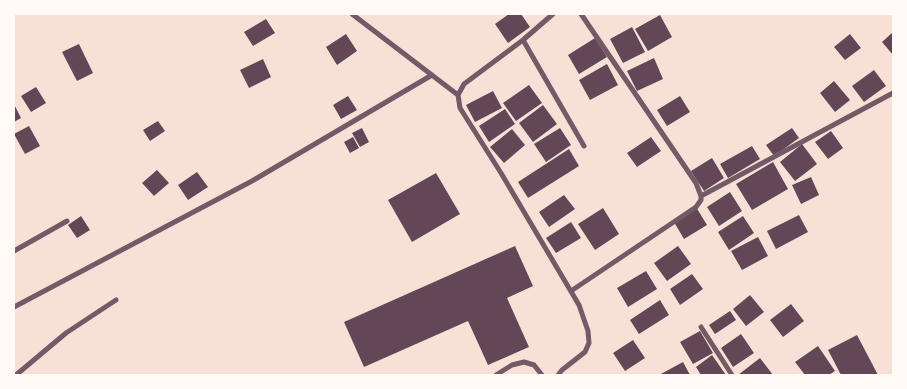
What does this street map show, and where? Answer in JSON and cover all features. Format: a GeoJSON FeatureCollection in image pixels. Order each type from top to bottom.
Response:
{"type":"FeatureCollection","features":[{"type":"Feature","properties":{"kind":"street"},"geometry":{"type":"LineString","coordinates":[[352,14],[458,95]]}},
{"type":"Feature","properties":{"kind":"street"},"geometry":{"type":"LineString","coordinates":[[552,14],[523,40],[464,84],[458,95],[460,108],[502,172],[579,305],[588,331],[589,343],[585,352],[558,375]]}},
{"type":"Feature","properties":{"kind":"street"},"geometry":{"type":"LineString","coordinates":[[571,291],[696,207],[701,200],[696,183],[582,14]]}},
{"type":"Feature","properties":{"kind":"street"},"geometry":{"type":"LineString","coordinates":[[523,40],[584,146]]}},
{"type":"Feature","properties":{"kind":"street"},"geometry":{"type":"LineString","coordinates":[[14,307],[252,181],[432,75]]}},
{"type":"Feature","properties":{"kind":"street"},"geometry":{"type":"LineString","coordinates":[[701,196],[893,93]]}},
{"type":"Feature","properties":{"kind":"street"},"geometry":{"type":"LineString","coordinates":[[14,251],[67,221]]}},
{"type":"Feature","properties":{"kind":"street"},"geometry":{"type":"LineString","coordinates":[[15,375],[66,333],[116,300]]}},
{"type":"Feature","properties":{"kind":"street"},"geometry":{"type":"LineString","coordinates":[[701,328],[732,375]]}},
{"type":"Feature","properties":{"kind":"street"},"geometry":{"type":"LineString","coordinates":[[496,375],[512,365],[524,362],[534,365],[542,375]]}},
{"type":"Feature","properties":{"kind":"building"},"geometry":{"type":"Polygon","coordinates":[[[509,14],[521,14],[530,27],[508,43],[495,24],[509,14]]]}},
{"type":"Feature","properties":{"kind":"building"},"geometry":{"type":"Polygon","coordinates":[[[660,15],[672,37],[648,51],[635,29],[660,15]]]}},
{"type":"Feature","properties":{"kind":"building"},"geometry":{"type":"Polygon","coordinates":[[[266,19],[275,33],[253,46],[244,32],[266,19]]]}},
{"type":"Feature","properties":{"kind":"building"},"geometry":{"type":"Polygon","coordinates":[[[632,27],[645,52],[623,63],[610,39],[632,27]]]}},
{"type":"Feature","properties":{"kind":"building"},"geometry":{"type":"Polygon","coordinates":[[[893,32],[893,55],[882,42],[893,32]]]}},
{"type":"Feature","properties":{"kind":"building"},"geometry":{"type":"Polygon","coordinates":[[[346,34],[357,51],[337,65],[326,47],[346,34]]]}},
{"type":"Feature","properties":{"kind":"building"},"geometry":{"type":"Polygon","coordinates":[[[850,34],[861,48],[845,60],[834,47],[850,34]]]}},
{"type":"Feature","properties":{"kind":"building"},"geometry":{"type":"Polygon","coordinates":[[[595,38],[607,57],[579,74],[568,55],[595,38]]]}},
{"type":"Feature","properties":{"kind":"building"},"geometry":{"type":"Polygon","coordinates":[[[79,44],[93,73],[77,81],[62,52],[79,44]]]}},
{"type":"Feature","properties":{"kind":"building"},"geometry":{"type":"Polygon","coordinates":[[[654,58],[663,79],[637,91],[627,71],[654,58]]]}},
{"type":"Feature","properties":{"kind":"building"},"geometry":{"type":"Polygon","coordinates":[[[263,59],[271,77],[249,88],[240,70],[263,59]]]}},
{"type":"Feature","properties":{"kind":"building"},"geometry":{"type":"Polygon","coordinates":[[[607,64],[618,85],[590,100],[579,80],[607,64]]]}},
{"type":"Feature","properties":{"kind":"building"},"geometry":{"type":"Polygon","coordinates":[[[874,70],[886,86],[864,102],[852,86],[874,70]]]}},
{"type":"Feature","properties":{"kind":"building"},"geometry":{"type":"Polygon","coordinates":[[[834,81],[850,100],[835,112],[820,93],[834,81]]]}},
{"type":"Feature","properties":{"kind":"building"},"geometry":{"type":"Polygon","coordinates":[[[529,85],[542,103],[516,121],[503,103],[529,85]]]}},
{"type":"Feature","properties":{"kind":"building"},"geometry":{"type":"Polygon","coordinates":[[[36,87],[46,103],[31,112],[21,96],[36,87]]]}},
{"type":"Feature","properties":{"kind":"building"},"geometry":{"type":"Polygon","coordinates":[[[493,91],[502,108],[475,122],[466,105],[493,91]]]}},
{"type":"Feature","properties":{"kind":"building"},"geometry":{"type":"Polygon","coordinates":[[[348,96],[357,110],[341,119],[333,105],[348,96]]]}},
{"type":"Feature","properties":{"kind":"building"},"geometry":{"type":"Polygon","coordinates":[[[680,96],[690,112],[667,126],[657,110],[680,96]]]}},
{"type":"Feature","properties":{"kind":"building"},"geometry":{"type":"Polygon","coordinates":[[[14,104],[21,118],[14,122],[14,104]]]}},
{"type":"Feature","properties":{"kind":"building"},"geometry":{"type":"Polygon","coordinates":[[[543,105],[557,124],[533,142],[519,123],[543,105]]]}},
{"type":"Feature","properties":{"kind":"building"},"geometry":{"type":"Polygon","coordinates":[[[505,109],[515,124],[489,142],[479,126],[505,109]]]}},
{"type":"Feature","properties":{"kind":"building"},"geometry":{"type":"Polygon","coordinates":[[[158,121],[165,131],[150,141],[143,130],[158,121]]]}},
{"type":"Feature","properties":{"kind":"building"},"geometry":{"type":"Polygon","coordinates":[[[29,126],[40,146],[25,154],[14,134],[29,126]]]}},
{"type":"Feature","properties":{"kind":"building"},"geometry":{"type":"Polygon","coordinates":[[[362,128],[369,142],[360,147],[352,133],[362,128]]]}},
{"type":"Feature","properties":{"kind":"building"},"geometry":{"type":"Polygon","coordinates":[[[560,128],[571,145],[546,162],[534,144],[560,128]]]}},
{"type":"Feature","properties":{"kind":"building"},"geometry":{"type":"Polygon","coordinates":[[[792,128],[799,138],[774,156],[766,145],[792,128]]]}},
{"type":"Feature","properties":{"kind":"building"},"geometry":{"type":"Polygon","coordinates":[[[512,129],[525,145],[504,163],[490,147],[512,129]]]}},
{"type":"Feature","properties":{"kind":"building"},"geometry":{"type":"Polygon","coordinates":[[[831,131],[843,148],[828,159],[815,142],[831,131]]]}},
{"type":"Feature","properties":{"kind":"building"},"geometry":{"type":"Polygon","coordinates":[[[353,137],[359,148],[350,153],[344,142],[353,137]]]}},
{"type":"Feature","properties":{"kind":"building"},"geometry":{"type":"Polygon","coordinates":[[[651,137],[661,151],[637,167],[627,153],[651,137]]]}},
{"type":"Feature","properties":{"kind":"building"},"geometry":{"type":"Polygon","coordinates":[[[802,144],[817,164],[795,181],[780,162],[802,144]]]}},
{"type":"Feature","properties":{"kind":"building"},"geometry":{"type":"Polygon","coordinates":[[[752,146],[760,159],[728,178],[720,164],[752,146]]]}},
{"type":"Feature","properties":{"kind":"building"},"geometry":{"type":"Polygon","coordinates":[[[569,149],[579,166],[528,198],[518,182],[569,149]]]}},
{"type":"Feature","properties":{"kind":"building"},"geometry":{"type":"Polygon","coordinates":[[[712,158],[724,178],[704,191],[691,171],[712,158]]]}},
{"type":"Feature","properties":{"kind":"building"},"geometry":{"type":"Polygon","coordinates":[[[773,162],[788,189],[752,210],[736,184],[773,162]]]}},
{"type":"Feature","properties":{"kind":"building"},"geometry":{"type":"Polygon","coordinates":[[[157,170],[169,183],[154,196],[142,183],[157,170]]]}},
{"type":"Feature","properties":{"kind":"building"},"geometry":{"type":"Polygon","coordinates":[[[197,172],[208,187],[188,200],[178,185],[197,172]]]}},
{"type":"Feature","properties":{"kind":"building"},"geometry":{"type":"Polygon","coordinates":[[[436,173],[460,214],[412,242],[388,200],[436,173]]]}},
{"type":"Feature","properties":{"kind":"building"},"geometry":{"type":"Polygon","coordinates":[[[811,177],[819,195],[801,204],[792,185],[811,177]]]}},
{"type":"Feature","properties":{"kind":"building"},"geometry":{"type":"Polygon","coordinates":[[[730,192],[742,211],[719,226],[707,207],[730,192]]]}},
{"type":"Feature","properties":{"kind":"building"},"geometry":{"type":"Polygon","coordinates":[[[564,195],[575,209],[549,227],[539,212],[564,195]]]}},
{"type":"Feature","properties":{"kind":"building"},"geometry":{"type":"Polygon","coordinates":[[[696,207],[707,225],[684,239],[674,222],[696,207]]]}},
{"type":"Feature","properties":{"kind":"building"},"geometry":{"type":"Polygon","coordinates":[[[603,208],[619,234],[595,250],[578,224],[603,208]]]}},
{"type":"Feature","properties":{"kind":"building"},"geometry":{"type":"Polygon","coordinates":[[[799,215],[808,232],[776,249],[767,231],[799,215]]]}},
{"type":"Feature","properties":{"kind":"building"},"geometry":{"type":"Polygon","coordinates":[[[81,216],[90,230],[77,238],[68,225],[81,216]]]}},
{"type":"Feature","properties":{"kind":"building"},"geometry":{"type":"Polygon","coordinates":[[[743,216],[754,233],[729,250],[718,232],[743,216]]]}},
{"type":"Feature","properties":{"kind":"building"},"geometry":{"type":"Polygon","coordinates":[[[571,222],[581,238],[556,253],[546,238],[571,222]]]}},
{"type":"Feature","properties":{"kind":"building"},"geometry":{"type":"Polygon","coordinates":[[[758,237],[768,256],[742,270],[731,251],[758,237]]]}},
{"type":"Feature","properties":{"kind":"building"},"geometry":{"type":"Polygon","coordinates":[[[515,246],[533,286],[507,298],[529,347],[488,365],[468,321],[364,367],[344,322],[515,246]]]}},
{"type":"Feature","properties":{"kind":"building"},"geometry":{"type":"Polygon","coordinates":[[[678,246],[691,264],[667,281],[654,263],[678,246]]]}},
{"type":"Feature","properties":{"kind":"building"},"geometry":{"type":"Polygon","coordinates":[[[646,271],[657,289],[628,307],[617,288],[646,271]]]}},
{"type":"Feature","properties":{"kind":"building"},"geometry":{"type":"Polygon","coordinates":[[[692,274],[703,289],[680,305],[670,289],[692,274]]]}},
{"type":"Feature","properties":{"kind":"building"},"geometry":{"type":"Polygon","coordinates":[[[750,295],[764,312],[746,326],[733,309],[750,295]]]}},
{"type":"Feature","properties":{"kind":"building"},"geometry":{"type":"Polygon","coordinates":[[[660,300],[669,315],[639,334],[630,320],[660,300]]]}},
{"type":"Feature","properties":{"kind":"building"},"geometry":{"type":"Polygon","coordinates":[[[791,304],[804,321],[783,337],[770,320],[791,304]]]}},
{"type":"Feature","properties":{"kind":"building"},"geometry":{"type":"Polygon","coordinates":[[[730,311],[736,320],[715,334],[709,325],[730,311]]]}},
{"type":"Feature","properties":{"kind":"building"},"geometry":{"type":"Polygon","coordinates":[[[700,331],[713,353],[693,364],[680,342],[700,331]]]}},
{"type":"Feature","properties":{"kind":"building"},"geometry":{"type":"Polygon","coordinates":[[[741,334],[754,353],[733,367],[721,348],[741,334]]]}},
{"type":"Feature","properties":{"kind":"building"},"geometry":{"type":"Polygon","coordinates":[[[857,335],[878,375],[841,375],[828,350],[857,335]]]}},
{"type":"Feature","properties":{"kind":"building"},"geometry":{"type":"Polygon","coordinates":[[[633,340],[645,358],[625,371],[613,353],[633,340]]]}},
{"type":"Feature","properties":{"kind":"building"},"geometry":{"type":"Polygon","coordinates":[[[818,346],[835,371],[829,375],[805,375],[795,362],[818,346]]]}},
{"type":"Feature","properties":{"kind":"building"},"geometry":{"type":"Polygon","coordinates":[[[712,355],[726,375],[701,375],[696,367],[712,355]]]}},
{"type":"Feature","properties":{"kind":"building"},"geometry":{"type":"Polygon","coordinates":[[[760,358],[773,375],[738,375],[760,358]]]}},
{"type":"Feature","properties":{"kind":"building"},"geometry":{"type":"Polygon","coordinates":[[[683,362],[690,375],[659,375],[683,362]]]}}]}
